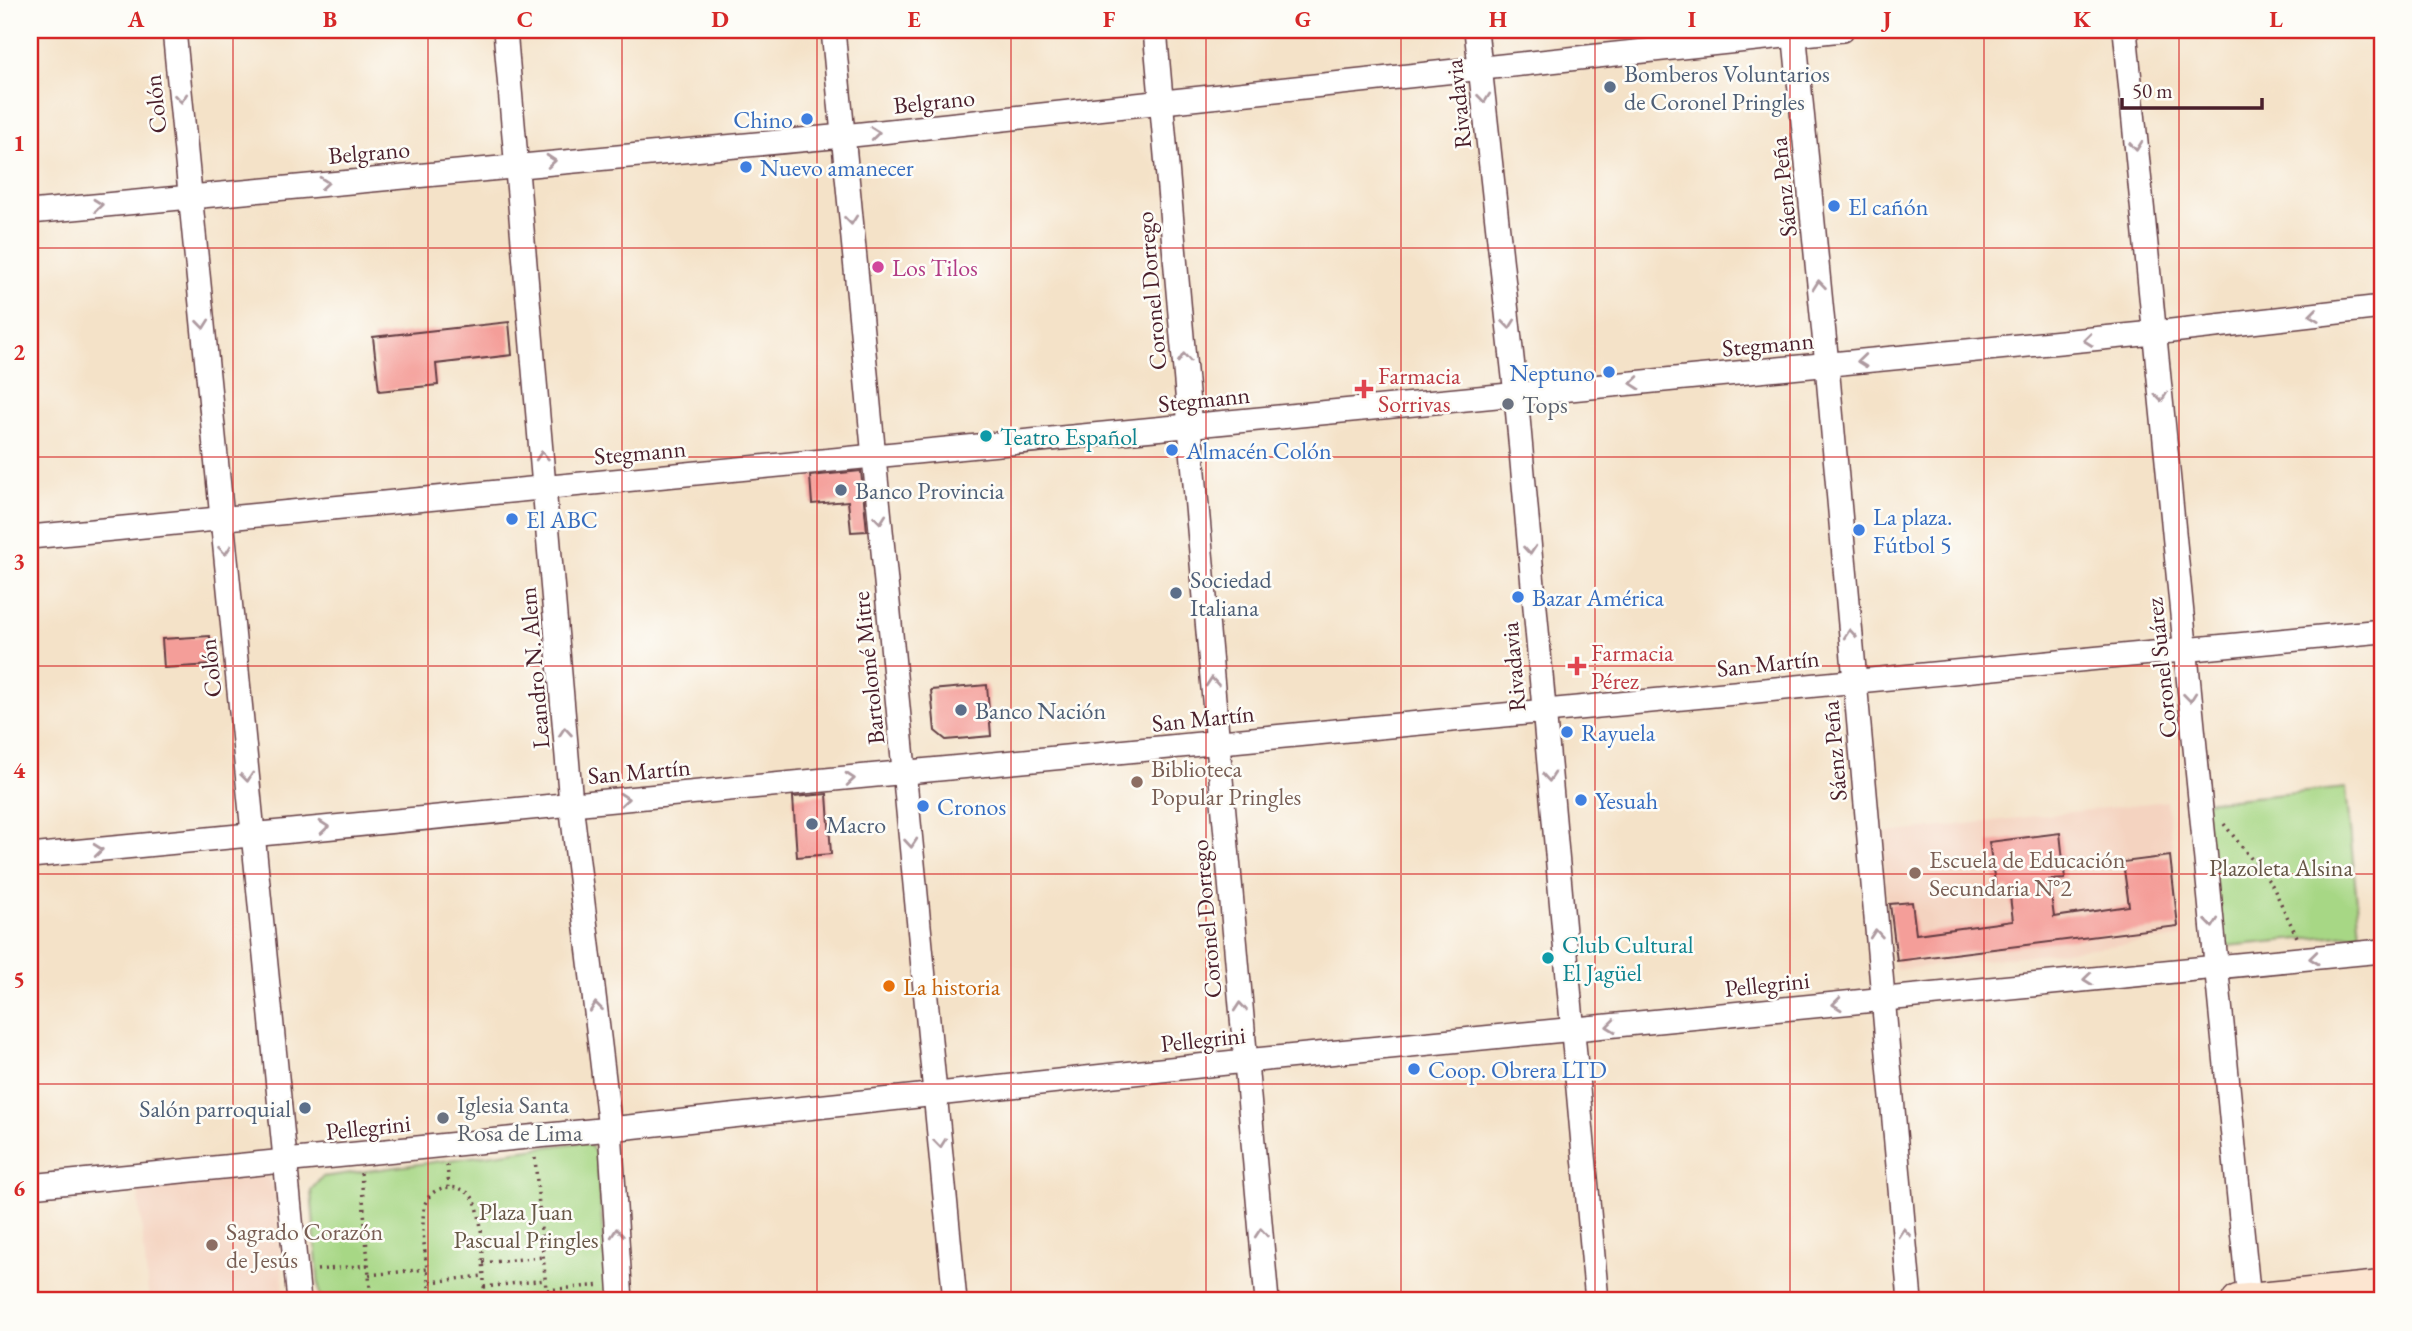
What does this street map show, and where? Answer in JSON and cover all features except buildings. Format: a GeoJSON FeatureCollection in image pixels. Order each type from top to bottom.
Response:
{"type":"FeatureCollection","features":[{"type":"Feature","properties":{"kind":"main road"},"geometry":{"type":"LineString","coordinates":[[2245,1301],[2382,1287]]}},
{"type":"Feature","properties":{"kind":"street","name":"Colón"},"geometry":{"type":"LineString","coordinates":[[174,30],[299,1301]]}},
{"type":"Feature","properties":{"kind":"street","name":"Leandro N. Alem"},"geometry":{"type":"LineString","coordinates":[[505,30],[514,164],[545,487],[571,803],[610,1129],[614,1293]]}},
{"type":"Feature","properties":{"kind":"street","name":"Bartolomé Mitre"},"geometry":{"type":"LineString","coordinates":[[833,30],[955,1301]]}},
{"type":"Feature","properties":{"kind":"street","name":"Coronel Dorrego"},"geometry":{"type":"LineString","coordinates":[[1155,30],[1267,1301]]}},
{"type":"Feature","properties":{"kind":"street","name":"Rivadavia"},"geometry":{"type":"LineString","coordinates":[[1476,30],[1516,395],[1597,1301]]}},
{"type":"Feature","properties":{"kind":"street","name":"Belgrano"},"geometry":{"type":"LineString","coordinates":[[30,212],[514,164],[843,136],[1160,104],[1794,32],[1842,30]]}},
{"type":"Feature","properties":{"kind":"street","name":"Coronel Suárez"},"geometry":{"type":"LineString","coordinates":[[2125,30],[2216,967],[2245,1301]]}},
{"type":"Feature","properties":{"kind":"street","name":"Sáenz Peña"},"geometry":{"type":"LineString","coordinates":[[1794,32],[1827,365],[1910,1301]]}},
{"type":"Feature","properties":{"kind":"street","name":"Stegmann"},"geometry":{"type":"LineString","coordinates":[[30,537],[1827,365],[2154,333],[2382,307]]}},
{"type":"Feature","properties":{"kind":"street","name":"San Martín"},"geometry":{"type":"LineString","coordinates":[[30,856],[571,803],[905,775],[2382,631]]}},
{"type":"Feature","properties":{"kind":"street","name":"Pellegrini"},"geometry":{"type":"LineString","coordinates":[[30,1186],[610,1129],[1245,1060],[2382,951]]}},
{"type":"Feature","properties":{"kind":"path"},"geometry":{"type":"LineString","coordinates":[[2200,798],[2212,809],[2272,885],[2308,958]]}},
{"type":"Feature","properties":{"kind":"path"},"geometry":{"type":"LineString","coordinates":[[535,1149],[547,1301]]}},
{"type":"Feature","properties":{"kind":"path"},"geometry":{"type":"LineString","coordinates":[[446,1160],[449,1187]]}},
{"type":"Feature","properties":{"kind":"path"},"geometry":{"type":"LineString","coordinates":[[361,1171],[371,1300],[430,1293]]}},
{"type":"Feature","properties":{"kind":"path"},"geometry":{"type":"LineString","coordinates":[[431,1301],[424,1208],[434,1192],[449,1187],[461,1188],[474,1199],[485,1301]]}},
{"type":"Feature","properties":{"kind":"path"},"geometry":{"type":"LineString","coordinates":[[542,1248],[604,1242]]}},
{"type":"Feature","properties":{"kind":"path"},"geometry":{"type":"LineString","coordinates":[[482,1264],[543,1257]]}},
{"type":"Feature","properties":{"kind":"path"},"geometry":{"type":"LineString","coordinates":[[317,1270],[369,1265]]}},
{"type":"Feature","properties":{"kind":"path"},"geometry":{"type":"LineString","coordinates":[[369,1275],[428,1269]]}},
{"type":"Feature","properties":{"kind":"path"},"geometry":{"type":"LineString","coordinates":[[429,1282],[483,1276]]}},
{"type":"Feature","properties":{"kind":"path"},"geometry":{"type":"LineString","coordinates":[[484,1287],[545,1280]]}},
{"type":"Feature","properties":{"kind":"path"},"geometry":{"type":"LineString","coordinates":[[546,1290],[614,1293]]}},
{"type":"Feature","properties":{"kind":"shaded area"},"geometry":{"type":"Polygon","coordinates":[[[2167,801],[2182,938],[1895,970],[1880,834],[2167,801]]]}},
{"type":"Feature","properties":{"kind":"shaded area","name":"Sagrado Corazón de Jesús"},"geometry":{"type":"Polygon","coordinates":[[[266,1176],[274,1186],[285,1301],[149,1301],[138,1189],[266,1176]]]}},
{"type":"Feature","properties":{"kind":"green space","name":"Plazoleta Alsina"},"geometry":{"type":"Polygon","coordinates":[[[2346,788],[2360,933],[2228,946],[2215,928],[2203,802],[2346,788]]]}},
{"type":"Feature","properties":{"kind":"green space","name":"Plaza Juan Pascual Pringles"},"geometry":{"type":"Polygon","coordinates":[[[582,1142],[591,1146],[596,1154],[609,1301],[320,1301],[311,1190],[322,1177],[582,1142]]]}},
{"type":"Feature","properties":{"kind":"place","name":"Bomberos Voluntarios de Coronel Pringles"},"geometry":{"type":"Point","coordinates":[1610,87]}},
{"type":"Feature","properties":{"kind":"place","name":"Chino"},"geometry":{"type":"Point","coordinates":[807,119]}},
{"type":"Feature","properties":{"kind":"place","name":"Nuevo amanecer"},"geometry":{"type":"Point","coordinates":[746,167]}},
{"type":"Feature","properties":{"kind":"place","name":"El cañón"},"geometry":{"type":"Point","coordinates":[1834,206]}},
{"type":"Feature","properties":{"kind":"place","name":"Los Tilos"},"geometry":{"type":"Point","coordinates":[878,267]}},
{"type":"Feature","properties":{"kind":"place","name":"Neptuno"},"geometry":{"type":"Point","coordinates":[1609,372]}},
{"type":"Feature","properties":{"kind":"place","name":"Farmacia Sorrivas"},"geometry":{"type":"Point","coordinates":[1364,389]}},
{"type":"Feature","properties":{"kind":"place","name":"Tops"},"geometry":{"type":"Point","coordinates":[1508,404]}},
{"type":"Feature","properties":{"kind":"place","name":"Teatro Español"},"geometry":{"type":"Point","coordinates":[986,436]}},
{"type":"Feature","properties":{"kind":"place","name":"Almacén Colón"},"geometry":{"type":"Point","coordinates":[1172,450]}},
{"type":"Feature","properties":{"kind":"place","name":"Banco Provincia"},"geometry":{"type":"Point","coordinates":[841,490]}},
{"type":"Feature","properties":{"kind":"place","name":"El ABC"},"geometry":{"type":"Point","coordinates":[512,519]}},
{"type":"Feature","properties":{"kind":"place","name":"La plaza. Fútbol 5"},"geometry":{"type":"Point","coordinates":[1859,530]}},
{"type":"Feature","properties":{"kind":"place","name":"Sociedad Italiana"},"geometry":{"type":"Point","coordinates":[1176,593]}},
{"type":"Feature","properties":{"kind":"place","name":"Bazar América"},"geometry":{"type":"Point","coordinates":[1518,597]}},
{"type":"Feature","properties":{"kind":"place","name":"Farmacia Pérez"},"geometry":{"type":"Point","coordinates":[1577,666]}},
{"type":"Feature","properties":{"kind":"place","name":"Banco Nación"},"geometry":{"type":"Point","coordinates":[961,710]}},
{"type":"Feature","properties":{"kind":"place","name":"Rayuela"},"geometry":{"type":"Point","coordinates":[1567,732]}},
{"type":"Feature","properties":{"kind":"place","name":"Biblioteca Popular Pringles"},"geometry":{"type":"Point","coordinates":[1137,782]}},
{"type":"Feature","properties":{"kind":"place","name":"Yesuah"},"geometry":{"type":"Point","coordinates":[1581,800]}},
{"type":"Feature","properties":{"kind":"place","name":"Cronos"},"geometry":{"type":"Point","coordinates":[923,806]}},
{"type":"Feature","properties":{"kind":"place","name":"Macro"},"geometry":{"type":"Point","coordinates":[812,824]}},
{"type":"Feature","properties":{"kind":"place","name":"Escuela de Educación Secundaria N°2"},"geometry":{"type":"Point","coordinates":[1915,873]}},
{"type":"Feature","properties":{"kind":"place","name":"Club Cultural El Jagüel"},"geometry":{"type":"Point","coordinates":[1548,958]}},
{"type":"Feature","properties":{"kind":"place","name":"La historia"},"geometry":{"type":"Point","coordinates":[889,986]}},
{"type":"Feature","properties":{"kind":"place","name":"Coop. Obrera LTD"},"geometry":{"type":"Point","coordinates":[1414,1069]}},
{"type":"Feature","properties":{"kind":"place","name":"Salón parroquial"},"geometry":{"type":"Point","coordinates":[305,1108]}},
{"type":"Feature","properties":{"kind":"place","name":"Iglesia Santa Rosa de Lima"},"geometry":{"type":"Point","coordinates":[443,1118]}},
{"type":"Feature","properties":{"kind":"place","name":"Sagrado Corazón de Jesús"},"geometry":{"type":"Point","coordinates":[212,1245]}}]}
